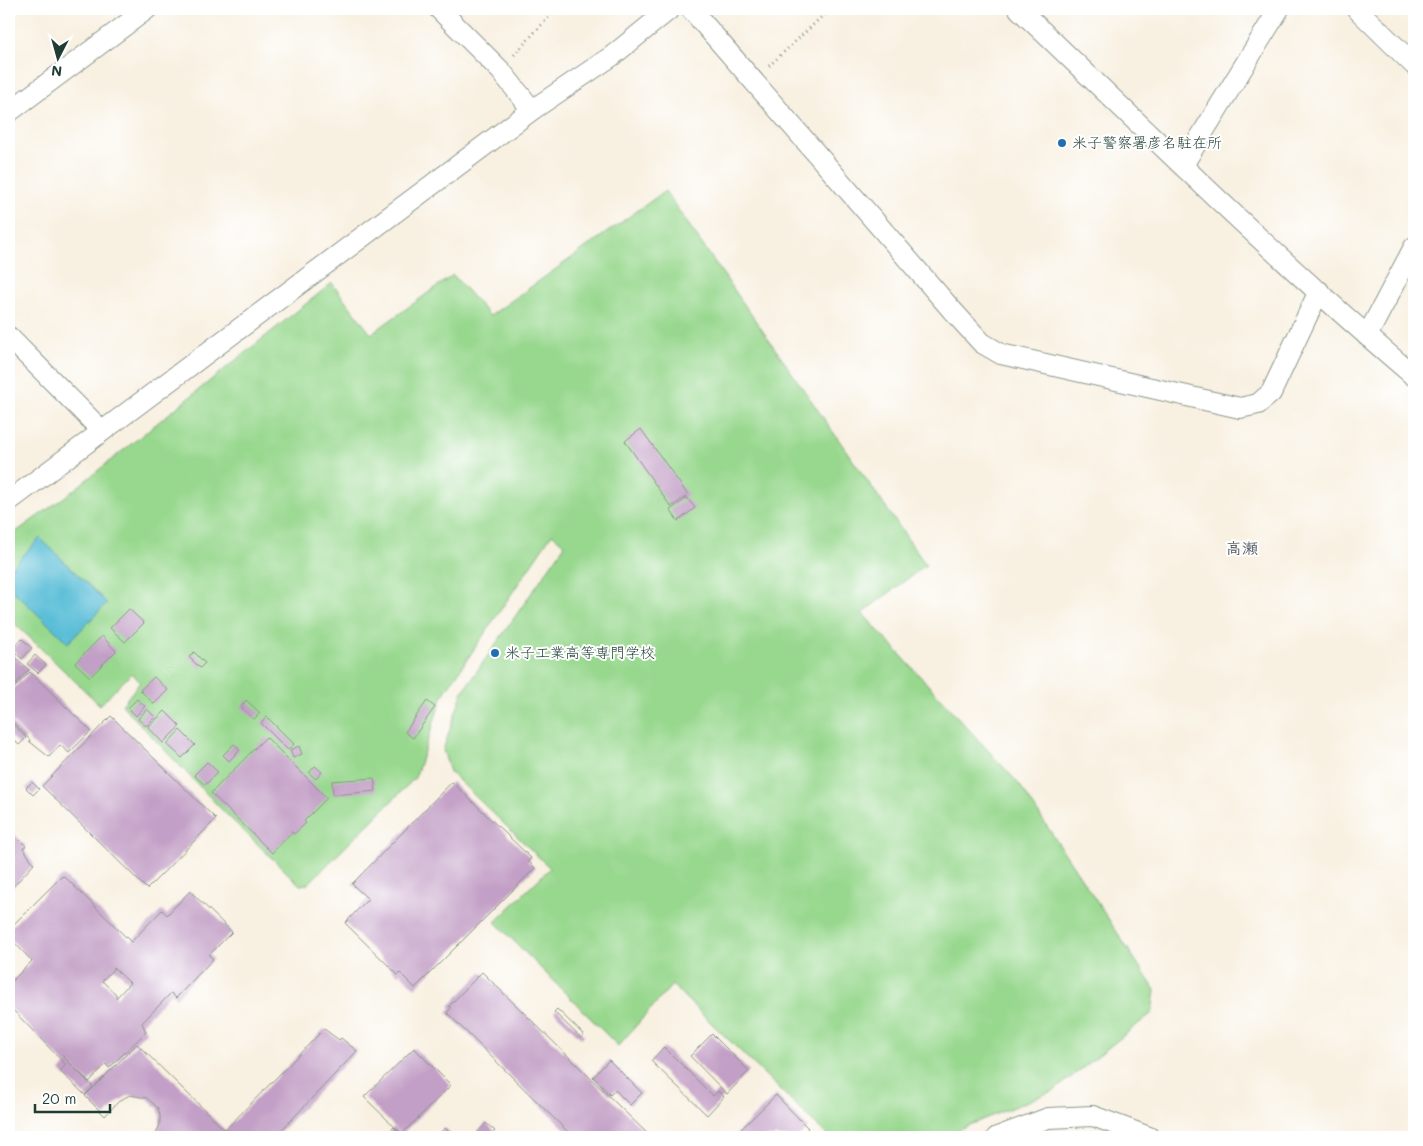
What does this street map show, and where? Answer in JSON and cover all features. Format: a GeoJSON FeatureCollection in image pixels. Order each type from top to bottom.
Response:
{"type":"FeatureCollection","features":[{"type":"Feature","properties":{"kind":"street"},"geometry":{"type":"LineString","coordinates":[[9,112],[147,9]]}},
{"type":"Feature","properties":{"kind":"street"},"geometry":{"type":"LineString","coordinates":[[439,9],[501,71],[532,110]]}},
{"type":"Feature","properties":{"kind":"street"},"geometry":{"type":"LineString","coordinates":[[9,501],[532,110],[612,56],[670,9]]}},
{"type":"Feature","properties":{"kind":"street"},"geometry":{"type":"LineString","coordinates":[[691,9],[970,330],[982,343],[1001,354],[1240,408],[1258,404],[1271,392],[1319,291]]}},
{"type":"Feature","properties":{"kind":"street"},"geometry":{"type":"LineString","coordinates":[[1019,9],[1183,165],[1414,376]]}},
{"type":"Feature","properties":{"kind":"street"},"geometry":{"type":"LineString","coordinates":[[1183,165],[1279,9]]}},
{"type":"Feature","properties":{"kind":"street"},"geometry":{"type":"LineString","coordinates":[[1357,9],[1414,65]]}},
{"type":"Feature","properties":{"kind":"street"},"geometry":{"type":"LineString","coordinates":[[1368,336],[1414,247]]}},
{"type":"Feature","properties":{"kind":"street"},"geometry":{"type":"LineString","coordinates":[[9,337],[102,431]]}},
{"type":"Feature","properties":{"kind":"street"},"geometry":{"type":"LineString","coordinates":[[997,1137],[1048,1118],[1093,1116],[1149,1137]]}},
{"type":"Feature","properties":{"kind":"path"},"geometry":{"type":"LineString","coordinates":[[501,71],[556,9]]}},
{"type":"Feature","properties":{"kind":"path"},"geometry":{"type":"LineString","coordinates":[[753,80],[830,9]]}},
{"type":"Feature","properties":{"kind":"green space","name":"米子工業高等専門学校"},"geometry":{"type":"Polygon","coordinates":[[[665,191],[926,565],[862,613],[1019,784],[1155,990],[1152,1013],[1055,1090],[940,1137],[829,1137],[672,985],[618,1046],[495,922],[550,868],[450,772],[443,750],[463,691],[565,545],[552,534],[443,695],[415,778],[308,884],[300,885],[224,812],[122,705],[140,682],[132,673],[100,705],[9,618],[9,537],[70,493],[332,283],[371,334],[453,275],[490,316],[665,191]]]}},
{"type":"Feature","properties":{"kind":"water"},"geometry":{"type":"Polygon","coordinates":[[[40,538],[107,603],[68,643],[9,587],[9,570],[40,538]]]}},
{"type":"Feature","properties":{"kind":"building"},"geometry":{"type":"Polygon","coordinates":[[[641,429],[688,495],[671,507],[625,441],[641,429]]]}},
{"type":"Feature","properties":{"kind":"building"},"geometry":{"type":"Polygon","coordinates":[[[687,498],[695,508],[678,521],[670,510],[687,498]]]}},
{"type":"Feature","properties":{"kind":"building"},"geometry":{"type":"Polygon","coordinates":[[[129,609],[144,623],[125,642],[110,628],[129,609]]]}},
{"type":"Feature","properties":{"kind":"building"},"geometry":{"type":"Polygon","coordinates":[[[102,636],[116,651],[90,677],[75,663],[102,636]]]}},
{"type":"Feature","properties":{"kind":"building"},"geometry":{"type":"Polygon","coordinates":[[[22,639],[32,648],[22,659],[12,649],[22,639]]]}},
{"type":"Feature","properties":{"kind":"building"},"geometry":{"type":"Polygon","coordinates":[[[9,651],[29,670],[9,691],[9,651]]]}},
{"type":"Feature","properties":{"kind":"building"},"geometry":{"type":"Polygon","coordinates":[[[194,652],[205,663],[200,668],[189,657],[194,652]]]}},
{"type":"Feature","properties":{"kind":"building"},"geometry":{"type":"Polygon","coordinates":[[[35,655],[46,665],[38,673],[27,664],[35,655]]]}},
{"type":"Feature","properties":{"kind":"building"},"geometry":{"type":"Polygon","coordinates":[[[30,672],[91,731],[69,753],[60,745],[49,757],[29,741],[9,718],[9,693],[30,672]]]}},
{"type":"Feature","properties":{"kind":"building"},"geometry":{"type":"Polygon","coordinates":[[[154,677],[168,690],[154,704],[140,690],[154,677]]]}},
{"type":"Feature","properties":{"kind":"building"},"geometry":{"type":"Polygon","coordinates":[[[137,699],[145,706],[136,716],[128,708],[137,699]]]}},
{"type":"Feature","properties":{"kind":"building"},"geometry":{"type":"Polygon","coordinates":[[[246,700],[260,713],[254,719],[241,707],[246,700]]]}},
{"type":"Feature","properties":{"kind":"building"},"geometry":{"type":"Polygon","coordinates":[[[427,701],[435,707],[413,738],[405,732],[427,701]]]}},
{"type":"Feature","properties":{"kind":"building"},"geometry":{"type":"Polygon","coordinates":[[[147,709],[155,717],[146,726],[138,719],[147,709]]]}},
{"type":"Feature","properties":{"kind":"building"},"geometry":{"type":"Polygon","coordinates":[[[165,711],[180,726],[163,743],[148,727],[165,711]]]}},
{"type":"Feature","properties":{"kind":"building"},"geometry":{"type":"Polygon","coordinates":[[[111,716],[216,819],[147,889],[42,786],[111,716]]]}},
{"type":"Feature","properties":{"kind":"building"},"geometry":{"type":"Polygon","coordinates":[[[267,717],[294,744],[288,750],[261,723],[267,717]]]}},
{"type":"Feature","properties":{"kind":"building"},"geometry":{"type":"Polygon","coordinates":[[[9,720],[26,738],[19,745],[9,735],[9,720]]]}},
{"type":"Feature","properties":{"kind":"building"},"geometry":{"type":"Polygon","coordinates":[[[180,730],[195,745],[182,758],[167,744],[180,730]]]}},
{"type":"Feature","properties":{"kind":"building"},"geometry":{"type":"Polygon","coordinates":[[[266,737],[327,798],[304,821],[306,823],[294,834],[292,832],[272,853],[211,793],[266,737]]]}},
{"type":"Feature","properties":{"kind":"building"},"geometry":{"type":"Polygon","coordinates":[[[234,744],[240,750],[229,761],[223,755],[234,744]]]}},
{"type":"Feature","properties":{"kind":"building"},"geometry":{"type":"Polygon","coordinates":[[[299,746],[302,754],[293,758],[290,750],[299,746]]]}},
{"type":"Feature","properties":{"kind":"building"},"geometry":{"type":"Polygon","coordinates":[[[207,762],[218,772],[205,785],[194,775],[207,762]]]}},
{"type":"Feature","properties":{"kind":"building"},"geometry":{"type":"Polygon","coordinates":[[[315,766],[322,772],[316,779],[309,773],[315,766]]]}},
{"type":"Feature","properties":{"kind":"building"},"geometry":{"type":"Polygon","coordinates":[[[374,778],[376,791],[333,795],[332,781],[374,778]]]}},
{"type":"Feature","properties":{"kind":"building"},"geometry":{"type":"Polygon","coordinates":[[[32,782],[39,789],[33,795],[26,788],[32,782]]]}},
{"type":"Feature","properties":{"kind":"building"},"geometry":{"type":"Polygon","coordinates":[[[452,782],[531,858],[528,861],[535,868],[415,988],[400,973],[398,975],[345,923],[368,899],[352,884],[452,782]]]}},
{"type":"Feature","properties":{"kind":"building"},"geometry":{"type":"Polygon","coordinates":[[[13,833],[26,846],[23,848],[34,864],[9,891],[9,834],[13,833]]]}},
{"type":"Feature","properties":{"kind":"building"},"geometry":{"type":"Polygon","coordinates":[[[64,876],[131,942],[162,910],[167,915],[190,891],[232,932],[209,955],[213,959],[176,998],[171,993],[142,1023],[146,1032],[109,1068],[106,1064],[89,1082],[61,1054],[93,1087],[85,1095],[60,1071],[66,1065],[9,1006],[9,984],[32,961],[9,937],[9,929],[64,876]],[[114,968],[102,981],[116,994],[116,998],[130,983],[114,968]]]}},
{"type":"Feature","properties":{"kind":"building"},"geometry":{"type":"Polygon","coordinates":[[[482,972],[651,1137],[573,1137],[447,1013],[451,1008],[449,1006],[482,972]]]}},
{"type":"Feature","properties":{"kind":"building"},"geometry":{"type":"Polygon","coordinates":[[[557,1009],[584,1035],[581,1038],[554,1012],[557,1009]]]}},
{"type":"Feature","properties":{"kind":"building"},"geometry":{"type":"Polygon","coordinates":[[[324,1029],[339,1040],[341,1038],[357,1051],[275,1137],[155,1137],[160,1124],[160,1115],[158,1108],[147,1098],[130,1095],[118,1102],[105,1116],[85,1096],[137,1044],[225,1130],[324,1029]]]}},
{"type":"Feature","properties":{"kind":"building"},"geometry":{"type":"Polygon","coordinates":[[[712,1034],[749,1071],[727,1094],[690,1056],[712,1034]]]}},
{"type":"Feature","properties":{"kind":"building"},"geometry":{"type":"Polygon","coordinates":[[[664,1047],[713,1096],[718,1091],[724,1097],[707,1115],[651,1061],[664,1047]]]}},
{"type":"Feature","properties":{"kind":"building"},"geometry":{"type":"Polygon","coordinates":[[[414,1048],[451,1085],[402,1134],[364,1097],[414,1048]]]}},
{"type":"Feature","properties":{"kind":"building"},"geometry":{"type":"Polygon","coordinates":[[[609,1060],[642,1093],[630,1105],[615,1090],[610,1095],[593,1077],[609,1060]]]}},
{"type":"Feature","properties":{"kind":"building"},"geometry":{"type":"Polygon","coordinates":[[[776,1095],[808,1128],[799,1137],[778,1137],[776,1135],[774,1137],[733,1137],[776,1095]]]}},
{"type":"Feature","properties":{"kind":"building"},"geometry":{"type":"Polygon","coordinates":[[[486,1123],[495,1131],[489,1137],[480,1137],[476,1134],[486,1123]]]}},
{"type":"Feature","properties":{"kind":"building"},"geometry":{"type":"Polygon","coordinates":[[[394,1127],[400,1133],[396,1137],[384,1137],[394,1127]]]}},
{"type":"Feature","properties":{"kind":"building"},"geometry":{"type":"Polygon","coordinates":[[[445,1128],[455,1137],[435,1137],[445,1128]]]}},
{"type":"Feature","properties":{"kind":"place","name":"米子警察署彦名駐在所"},"geometry":{"type":"Point","coordinates":[1062,143]}},
{"type":"Feature","properties":{"kind":"place","name":"米子工業高等専門学校"},"geometry":{"type":"Point","coordinates":[495,653]}},
{"type":"Feature","properties":{"kind":"district","name":"高瀬"},"geometry":{"type":"Point","coordinates":[1242,548]}}]}
